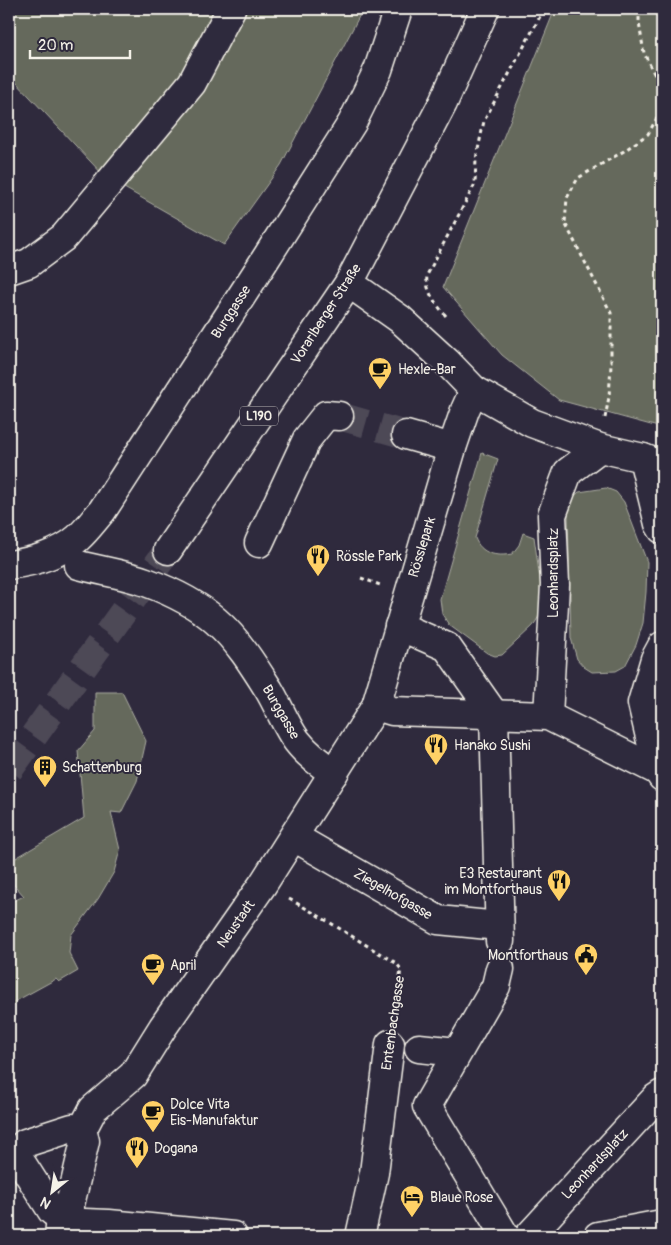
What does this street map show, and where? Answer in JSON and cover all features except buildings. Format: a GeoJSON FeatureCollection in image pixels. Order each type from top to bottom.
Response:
{"type":"FeatureCollection","features":[{"type":"Feature","properties":{"kind":"street"},"geometry":{"type":"LineString","coordinates":[[9,270],[29,263],[64,237],[192,83],[231,9]]}},
{"type":"Feature","properties":{"kind":"street","name":"Burggasse"},"geometry":{"type":"LineString","coordinates":[[9,565],[63,550],[79,538],[102,511],[352,123],[378,70],[398,9]]}},
{"type":"Feature","properties":{"kind":"street","name":"Vorarlberger Straße"},"geometry":{"type":"LineString","coordinates":[[168,550],[349,283],[443,103],[485,9]]}},
{"type":"Feature","properties":{"kind":"street"},"geometry":{"type":"LineString","coordinates":[[349,283],[400,319],[447,362],[474,390],[532,423],[600,448],[652,462],[659,524],[662,529]]}},
{"type":"Feature","properties":{"kind":"street","name":"Rösslepark"},"geometry":{"type":"LineString","coordinates":[[376,706],[452,448],[464,410],[474,390]]}},
{"type":"Feature","properties":{"kind":"street"},"geometry":{"type":"LineString","coordinates":[[259,543],[307,439],[326,415],[339,416]]}},
{"type":"Feature","properties":{"kind":"street"},"geometry":{"type":"LineString","coordinates":[[406,434],[452,448]]}},
{"type":"Feature","properties":{"kind":"street","name":"Leonhardsplatz"},"geometry":{"type":"LineString","coordinates":[[548,716],[555,585],[552,515],[568,472],[600,448]]}},
{"type":"Feature","properties":{"kind":"street","name":"Burggasse"},"geometry":{"type":"LineString","coordinates":[[79,565],[144,582],[175,595],[216,620],[235,640],[253,664],[280,708],[296,739],[314,760],[334,773]]}},
{"type":"Feature","properties":{"kind":"street"},"geometry":{"type":"LineString","coordinates":[[399,626],[447,647],[494,714]]}},
{"type":"Feature","properties":{"kind":"street"},"geometry":{"type":"LineString","coordinates":[[660,774],[642,703],[655,659],[662,646]]}},
{"type":"Feature","properties":{"kind":"street"},"geometry":{"type":"LineString","coordinates":[[376,706],[392,711],[548,716],[660,774]]}},
{"type":"Feature","properties":{"kind":"street","name":"Neustadt"},"geometry":{"type":"LineString","coordinates":[[60,1225],[69,1209],[85,1141],[82,1130],[93,1109],[133,1075],[163,1027],[294,837],[376,706]]}},
{"type":"Feature","properties":{"kind":"street","name":"Ziegelhofgasse"},"geometry":{"type":"LineString","coordinates":[[294,837],[438,920],[500,933],[494,714]]}},
{"type":"Feature","properties":{"kind":"street"},"geometry":{"type":"LineString","coordinates":[[500,968],[496,986],[427,1106],[505,1236]]}},
{"type":"Feature","properties":{"kind":"street","name":"Entenbachgasse"},"geometry":{"type":"LineString","coordinates":[[360,1236],[374,1173],[390,1044]]}},
{"type":"Feature","properties":{"kind":"street"},"geometry":{"type":"LineString","coordinates":[[419,1048],[457,1052]]}},
{"type":"Feature","properties":{"kind":"street","name":"Leonhardsplatz"},"geometry":{"type":"LineString","coordinates":[[529,1236],[656,1098],[662,1094]]}},
{"type":"Feature","properties":{"kind":"street"},"geometry":{"type":"LineString","coordinates":[[82,1130],[72,1128],[34,1140],[25,1143],[14,1152],[60,1225],[109,1224],[233,1236]]}},
{"type":"Feature","properties":{"kind":"street"},"geometry":{"type":"LineString","coordinates":[[598,1236],[662,1224]]}},
{"type":"Feature","properties":{"kind":"path"},"geometry":{"type":"LineString","coordinates":[[449,320],[431,296],[426,283],[427,275],[475,184],[476,159],[484,121],[544,9]]}},
{"type":"Feature","properties":{"kind":"path"},"geometry":{"type":"LineString","coordinates":[[639,9],[639,23],[644,53],[662,90]]}},
{"type":"Feature","properties":{"kind":"path"},"geometry":{"type":"LineString","coordinates":[[600,448],[609,397],[611,313],[564,223],[567,198],[578,178],[624,151],[648,134],[662,109]]}},
{"type":"Feature","properties":{"kind":"path","name":"Entenbachgasse"},"geometry":{"type":"LineString","coordinates":[[263,884],[324,918],[400,967],[390,1044]]}},
{"type":"Feature","properties":{"kind":"green space"},"geometry":{"type":"Polygon","coordinates":[[[9,9],[363,9],[281,165],[224,245],[105,177],[15,81],[9,87],[9,9]]]}},
{"type":"Feature","properties":{"kind":"green space"},"geometry":{"type":"Polygon","coordinates":[[[555,9],[662,9],[662,428],[559,400],[502,355],[443,287],[555,9]]]}},
{"type":"Feature","properties":{"kind":"green space"},"geometry":{"type":"Polygon","coordinates":[[[482,453],[498,459],[475,538],[485,551],[500,555],[512,554],[519,545],[523,533],[534,537],[543,601],[541,613],[533,626],[502,655],[495,656],[487,653],[449,625],[442,614],[440,599],[482,453]]]}},
{"type":"Feature","properties":{"kind":"green space"},"geometry":{"type":"Polygon","coordinates":[[[606,488],[616,492],[624,502],[647,562],[646,592],[643,623],[636,645],[625,666],[616,671],[592,672],[577,659],[571,638],[568,512],[571,499],[579,492],[606,488]]]}},
{"type":"Feature","properties":{"kind":"green space"},"geometry":{"type":"Polygon","coordinates":[[[95,692],[122,692],[146,741],[137,781],[121,813],[111,812],[120,850],[114,872],[98,899],[71,935],[69,953],[78,971],[59,982],[56,979],[14,1002],[15,1005],[9,1006],[9,903],[24,896],[9,879],[9,862],[84,818],[78,751],[95,731],[95,692]]]}},
{"type":"Feature","properties":{"kind":"tunnel"},"geometry":{"type":"LineString","coordinates":[[339,416],[406,435]]}},
{"type":"Feature","properties":{"kind":"tunnel"},"geometry":{"type":"LineString","coordinates":[[9,770],[168,550]]}},
{"type":"Feature","properties":{"kind":"place","name":"Hexle-Bar"},"geometry":{"type":"Point","coordinates":[380,390]}},
{"type":"Feature","properties":{"kind":"place","name":"Rössle Park"},"geometry":{"type":"Point","coordinates":[318,577]}},
{"type":"Feature","properties":{"kind":"place","name":"Hanako Sushi"},"geometry":{"type":"Point","coordinates":[436,766]}},
{"type":"Feature","properties":{"kind":"place","name":"Schattenburg"},"geometry":{"type":"Point","coordinates":[45,788]}},
{"type":"Feature","properties":{"kind":"place","name":"E3 Restaurant im Montforthaus"},"geometry":{"type":"Point","coordinates":[559,902]}},
{"type":"Feature","properties":{"kind":"place","name":"Montforthaus"},"geometry":{"type":"Point","coordinates":[586,976]}},
{"type":"Feature","properties":{"kind":"place","name":"April"},"geometry":{"type":"Point","coordinates":[153,986]}},
{"type":"Feature","properties":{"kind":"place","name":"Dolce Vita Eis-Manufaktur"},"geometry":{"type":"Point","coordinates":[153,1133]}},
{"type":"Feature","properties":{"kind":"place","name":"Dogana"},"geometry":{"type":"Point","coordinates":[137,1169]}},
{"type":"Feature","properties":{"kind":"place","name":"Blaue Rose"},"geometry":{"type":"Point","coordinates":[412,1218]}}]}
